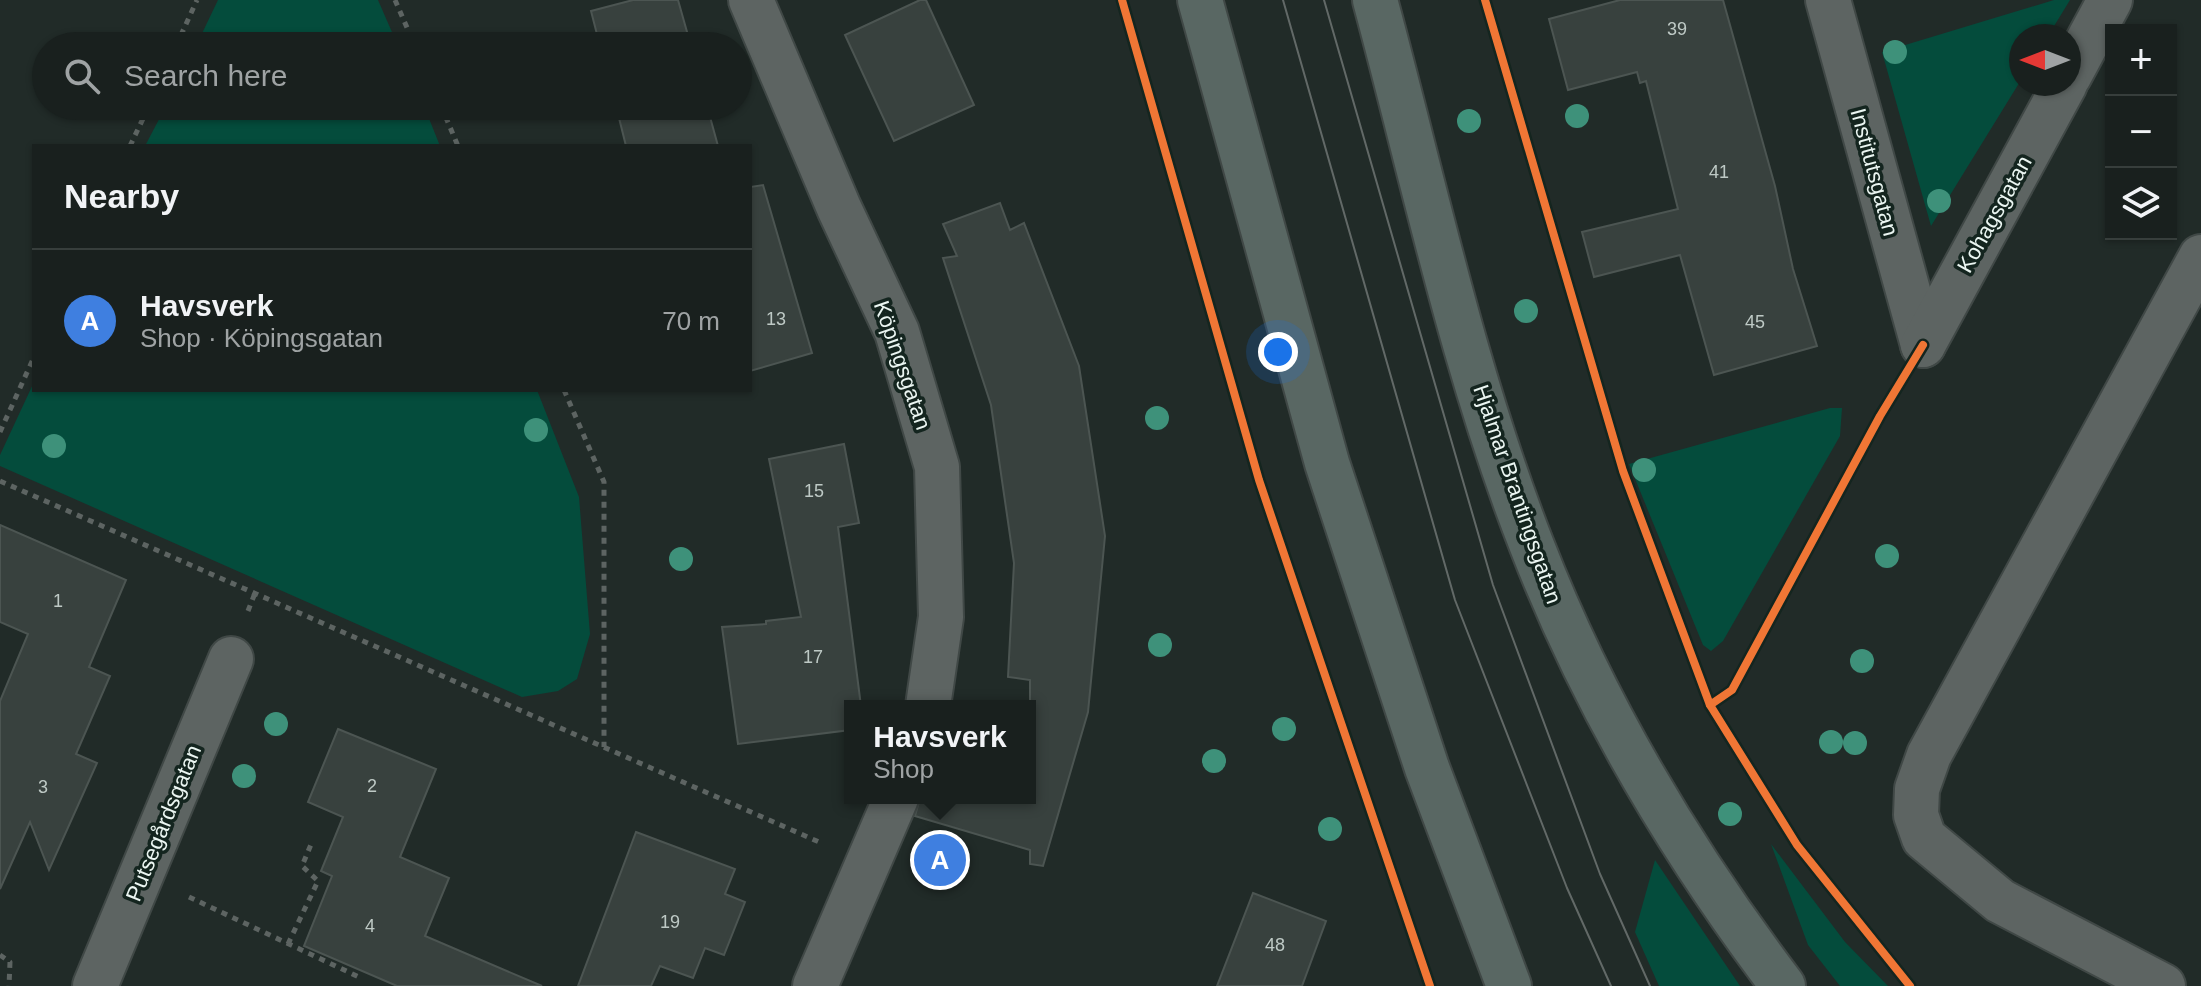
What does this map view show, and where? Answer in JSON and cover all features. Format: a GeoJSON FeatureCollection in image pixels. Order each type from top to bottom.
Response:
{"type":"FeatureCollection","features":[{"type":"Feature","properties":{"kind":"main road"},"geometry":{"type":"LineString","coordinates":[[1200,0],[1327,463],[1427,768],[1509,986]]}},
{"type":"Feature","properties":{"kind":"main road","name":"Hjalmar Brantingsgatan"},"geometry":{"type":"LineString","coordinates":[[1375,0],[1466,340],[1532,545],[1617,734],[1692,861],[1783,986]]}},
{"type":"Feature","properties":{"kind":"street","name":"Köpingsgatan"},"geometry":{"type":"LineString","coordinates":[[751,0],[839,208],[897,332],[937,467],[941,617],[929,700]]}},
{"type":"Feature","properties":{"kind":"street","name":"Institutsgatan"},"geometry":{"type":"LineString","coordinates":[[1828,0],[1923,345]]}},
{"type":"Feature","properties":{"kind":"street"},"geometry":{"type":"LineString","coordinates":[[2081,54],[2110,0]]}},
{"type":"Feature","properties":{"kind":"street","name":"Kohagsgatan"},"geometry":{"type":"LineString","coordinates":[[1923,345],[2058,96]]}},
{"type":"Feature","properties":{"kind":"street"},"geometry":{"type":"LineString","coordinates":[[2163,986],[2000,901],[1924,838],[1916,815],[1917,789],[1929,755],[2201,257]]}},
{"type":"Feature","properties":{"kind":"street","name":"Putsegårdsgatan"},"geometry":{"type":"LineString","coordinates":[[95,986],[231,659]]}},
{"type":"Feature","properties":{"kind":"street"},"geometry":{"type":"LineString","coordinates":[[815,986],[893,804]]}},
{"type":"Feature","properties":{"kind":"path"},"geometry":{"type":"LineString","coordinates":[[182,32],[197,0]]}},
{"type":"Feature","properties":{"kind":"path"},"geometry":{"type":"LineString","coordinates":[[395,0],[409,32]]}},
{"type":"Feature","properties":{"kind":"path"},"geometry":{"type":"LineString","coordinates":[[131,144],[142,120]]}},
{"type":"Feature","properties":{"kind":"path"},"geometry":{"type":"LineString","coordinates":[[447,120],[457,144]]}},
{"type":"Feature","properties":{"kind":"path"},"geometry":{"type":"LineString","coordinates":[[0,432],[32,361]]}},
{"type":"Feature","properties":{"kind":"path"},"geometry":{"type":"LineString","coordinates":[[565,392],[604,482],[604,747]]}},
{"type":"Feature","properties":{"kind":"path"},"geometry":{"type":"LineString","coordinates":[[0,481],[868,863]]}},
{"type":"Feature","properties":{"kind":"path"},"geometry":{"type":"LineString","coordinates":[[288,944],[318,881],[302,866],[312,842]]}},
{"type":"Feature","properties":{"kind":"path"},"geometry":{"type":"LineString","coordinates":[[142,875],[359,977]]}},
{"type":"Feature","properties":{"kind":"path"},"geometry":{"type":"LineString","coordinates":[[0,955],[10,962],[9,986]]}},
{"type":"Feature","properties":{"kind":"green space"},"geometry":{"type":"Polygon","coordinates":[[[218,0],[378,0],[392,32],[203,32],[218,0]]]}},
{"type":"Feature","properties":{"kind":"green space"},"geometry":{"type":"Polygon","coordinates":[[[2054,0],[2070,0],[2055,24],[2009,24],[2011,96],[1931,226],[1882,52],[2054,0]]]}},
{"type":"Feature","properties":{"kind":"green space"},"geometry":{"type":"Polygon","coordinates":[[[159,120],[430,120],[439,144],[146,144],[159,120]]]}},
{"type":"Feature","properties":{"kind":"green space"},"geometry":{"type":"Polygon","coordinates":[[[32,386],[32,392],[538,392],[579,497],[590,634],[577,679],[558,691],[522,697],[0,466],[0,455],[32,386]]]}},
{"type":"Feature","properties":{"kind":"green space"},"geometry":{"type":"Polygon","coordinates":[[[1830,408],[1842,408],[1840,436],[1723,641],[1711,651],[1703,645],[1629,464],[1830,408]]]}},
{"type":"Feature","properties":{"kind":"green space"},"geometry":{"type":"Polygon","coordinates":[[[1771,844],[1845,942],[1888,986],[1840,986],[1808,945],[1771,844]]]}},
{"type":"Feature","properties":{"kind":"green space"},"geometry":{"type":"Polygon","coordinates":[[[1655,860],[1740,986],[1659,986],[1635,932],[1655,860]]]}},
{"type":"Feature","properties":{"kind":"building"},"geometry":{"type":"Polygon","coordinates":[[[633,0],[678,0],[687,32],[596,32],[591,11],[633,0]]]}},
{"type":"Feature","properties":{"kind":"building"},"geometry":{"type":"Polygon","coordinates":[[[926,0],[974,105],[894,141],[845,35],[926,0]]]}},
{"type":"Feature","properties":{"kind":"building"},"geometry":{"type":"Polygon","coordinates":[[[1620,0],[1723,0],[1775,186],[1793,269],[1817,346],[1714,375],[1680,255],[1594,277],[1582,232],[1678,209],[1646,81],[1640,83],[1637,72],[1568,90],[1549,19],[1620,0]]]}},
{"type":"Feature","properties":{"kind":"building"},"geometry":{"type":"Polygon","coordinates":[[[620,120],[711,120],[717,144],[626,144],[620,120]]]}},
{"type":"Feature","properties":{"kind":"building"},"geometry":{"type":"Polygon","coordinates":[[[763,185],[812,353],[752,370],[752,187],[763,185]]]}},
{"type":"Feature","properties":{"kind":"building"},"geometry":{"type":"Polygon","coordinates":[[[1000,203],[1010,230],[1024,223],[1079,366],[1105,536],[1088,712],[1043,866],[1030,864],[1030,850],[915,816],[918,804],[1036,804],[1036,700],[1030,700],[1030,680],[1008,677],[1014,563],[991,405],[943,258],[957,256],[943,224],[1000,203]]]}},
{"type":"Feature","properties":{"kind":"building"},"geometry":{"type":"Polygon","coordinates":[[[844,444],[859,523],[838,527],[860,700],[844,700],[844,731],[738,744],[722,627],[766,624],[766,621],[801,617],[769,459],[844,444]]]}},
{"type":"Feature","properties":{"kind":"building"},"geometry":{"type":"Polygon","coordinates":[[[0,525],[126,580],[89,667],[110,676],[76,754],[97,763],[49,870],[30,822],[0,889],[0,701],[28,634],[0,622],[0,525]]]}},
{"type":"Feature","properties":{"kind":"building"},"geometry":{"type":"Polygon","coordinates":[[[338,729],[436,769],[400,857],[449,878],[425,936],[542,986],[397,986],[304,946],[332,876],[321,871],[343,817],[308,802],[338,729]]]}},
{"type":"Feature","properties":{"kind":"building"},"geometry":{"type":"Polygon","coordinates":[[[636,832],[735,869],[725,894],[745,902],[724,955],[705,948],[693,978],[660,966],[651,986],[578,986],[636,832]]]}},
{"type":"Feature","properties":{"kind":"building"},"geometry":{"type":"Polygon","coordinates":[[[1253,893],[1326,921],[1302,986],[1217,986],[1253,893]]]}},
{"type":"Feature","properties":{"kind":"tram line"},"geometry":{"type":"LineString","coordinates":[[1283,0],[1455,600],[1567,888],[1611,986]]}},
{"type":"Feature","properties":{"kind":"tram line"},"geometry":{"type":"LineString","coordinates":[[1324,0],[1493,585],[1600,874],[1650,986]]}},
{"type":"Feature","properties":{"kind":"cycle path"},"geometry":{"type":"LineString","coordinates":[[1122,0],[1259,480],[1430,986]]}},
{"type":"Feature","properties":{"kind":"cycle path"},"geometry":{"type":"LineString","coordinates":[[1485,0],[1623,471],[1710,705],[1797,845],[1910,986]]}},
{"type":"Feature","properties":{"kind":"cycle path"},"geometry":{"type":"LineString","coordinates":[[1710,705],[1732,690],[1880,416],[1923,345]]}},
{"type":"Feature","properties":{"kind":"place","name":"Havsverk"},"geometry":{"type":"Point","coordinates":[940,860]}}]}
